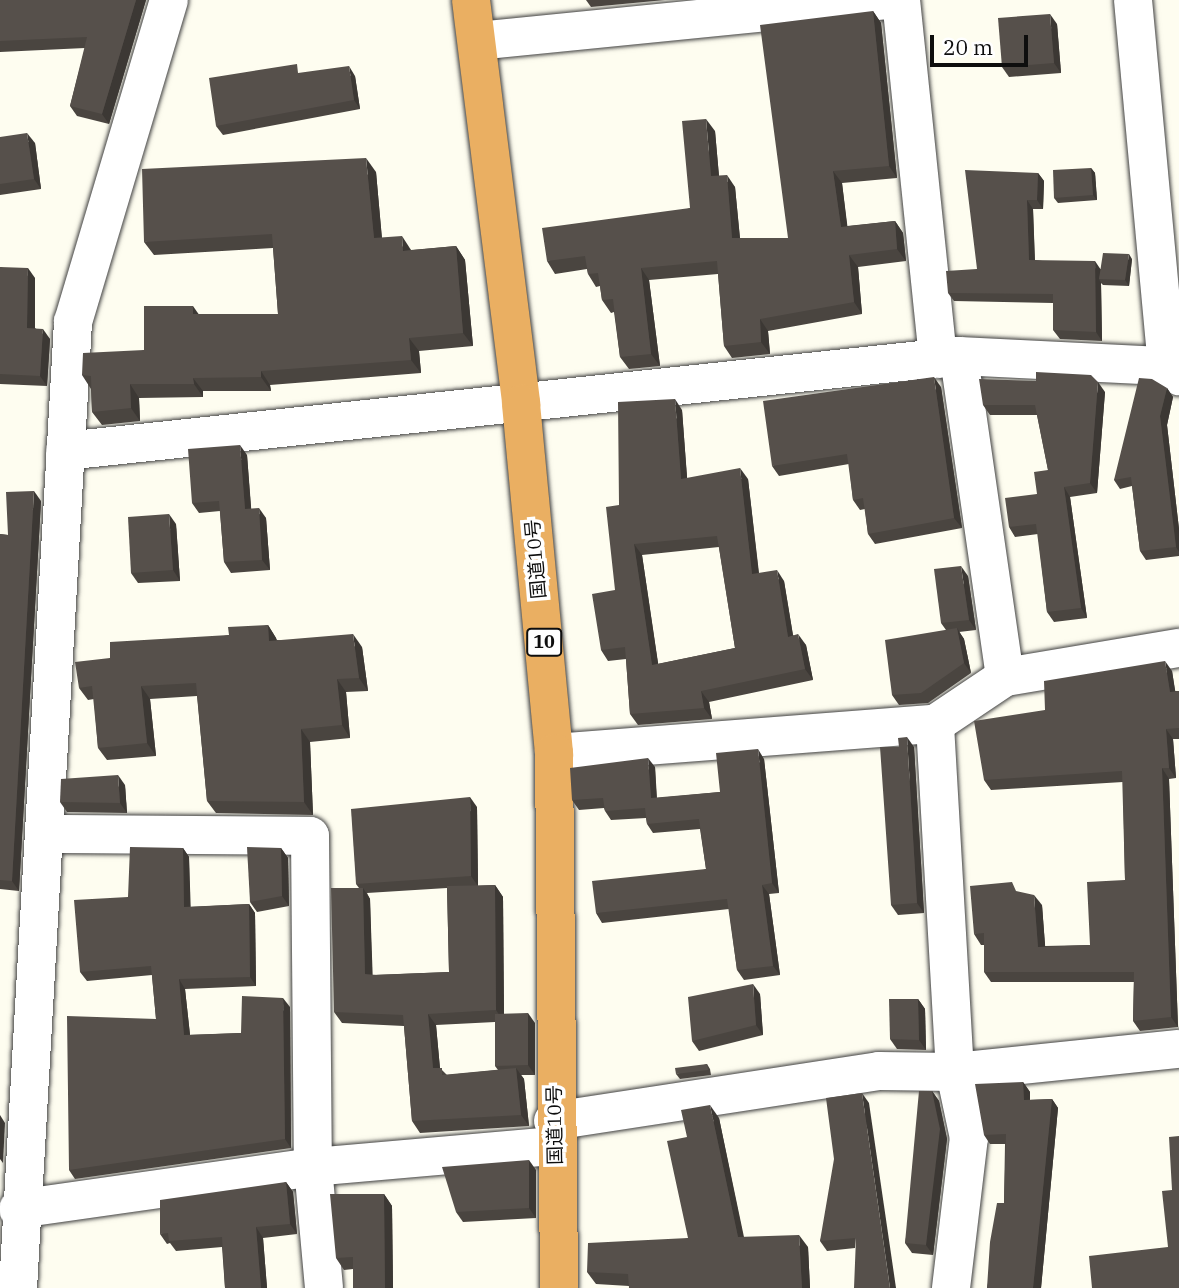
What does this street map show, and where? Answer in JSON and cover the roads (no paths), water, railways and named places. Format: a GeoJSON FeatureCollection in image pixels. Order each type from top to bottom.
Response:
{"type":"FeatureCollection","features":[{"type":"Feature","properties":{"kind":"highway","name":"国道10号"},"geometry":{"type":"LineString","coordinates":[[471,0],[521,404],[554,753],[554,1134],[559,1288]]}},
{"type":"Feature","properties":{"kind":"street"},"geometry":{"type":"LineString","coordinates":[[18,1288],[15,991],[49,834],[65,452],[74,322],[169,0]]}},
{"type":"Feature","properties":{"kind":"street"},"geometry":{"type":"LineString","coordinates":[[477,41],[888,0]]}},
{"type":"Feature","properties":{"kind":"street"},"geometry":{"type":"LineString","coordinates":[[901,0],[948,357],[1005,677]]}},
{"type":"Feature","properties":{"kind":"street"},"geometry":{"type":"LineString","coordinates":[[65,452],[948,357],[1173,371],[1133,0]]}},
{"type":"Feature","properties":{"kind":"street"},"geometry":{"type":"LineString","coordinates":[[554,753],[935,724],[1005,677],[1179,648]]}},
{"type":"Feature","properties":{"kind":"street"},"geometry":{"type":"LineString","coordinates":[[935,724],[955,1072],[970,1138],[951,1288]]}},
{"type":"Feature","properties":{"kind":"street"},"geometry":{"type":"LineString","coordinates":[[49,834],[310,836],[313,1167],[324,1288]]}},
{"type":"Feature","properties":{"kind":"street"},"geometry":{"type":"LineString","coordinates":[[18,1209],[554,1134],[879,1071],[955,1072],[1179,1049]]}}]}
